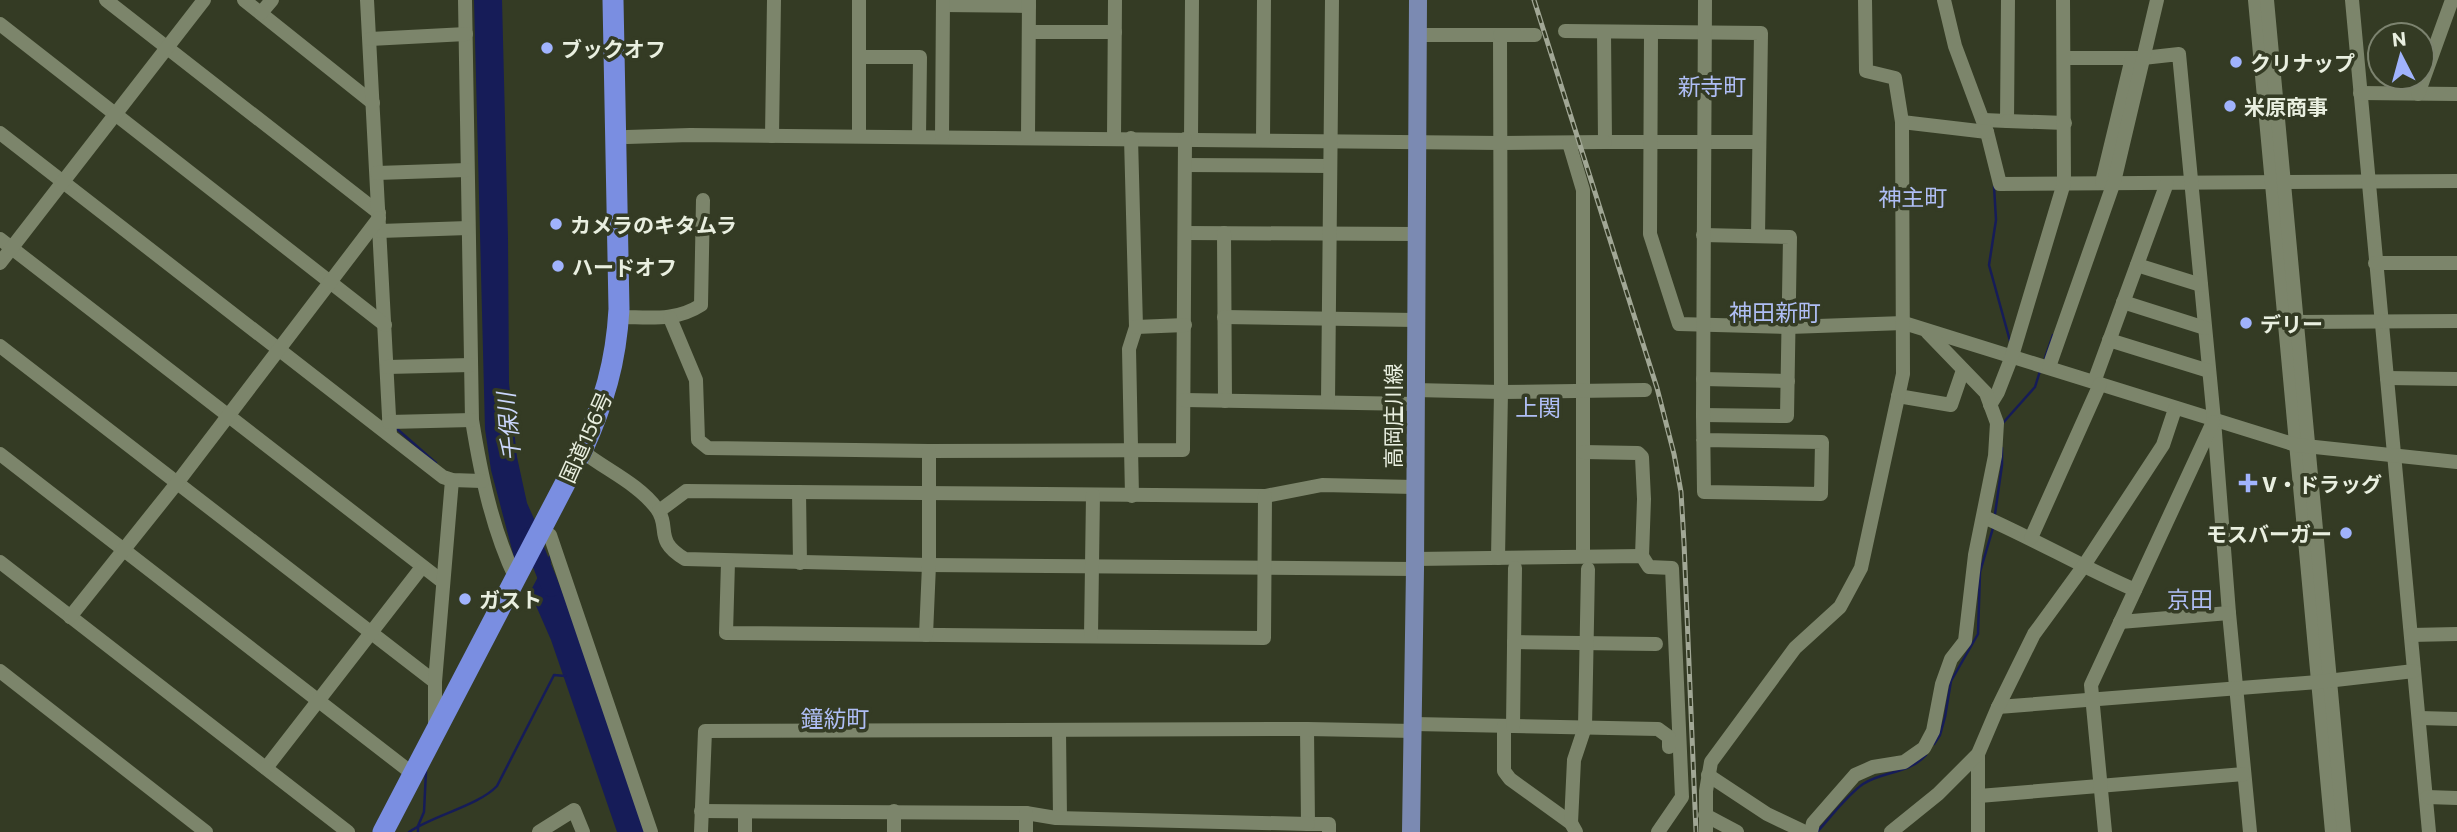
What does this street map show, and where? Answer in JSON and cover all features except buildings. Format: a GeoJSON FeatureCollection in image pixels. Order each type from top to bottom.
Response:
{"type":"FeatureCollection","features":[{"type":"Feature","properties":{"kind":"highway","name":"国道156号"},"geometry":{"type":"LineString","coordinates":[[613,0],[624,317]]}},
{"type":"Feature","properties":{"kind":"highway","name":"国道156号"},"geometry":{"type":"LineString","coordinates":[[383,832],[435,729],[546,536],[609,414],[621,379],[627,137],[624,0]]}},
{"type":"Feature","properties":{"kind":"highway","name":"国道156号"},"geometry":{"type":"LineString","coordinates":[[394,832],[519,579]]}},
{"type":"Feature","properties":{"kind":"main road","name":"高岡庄川線"},"geometry":{"type":"LineString","coordinates":[[1411,832],[1414,727],[1418,0]]}},
{"type":"Feature","properties":{"kind":"street"},"geometry":{"type":"LineString","coordinates":[[106,0],[380,221],[468,228]]}},
{"type":"Feature","properties":{"kind":"street"},"geometry":{"type":"LineString","coordinates":[[0,263],[6,243],[64,182],[204,0]]}},
{"type":"Feature","properties":{"kind":"street"},"geometry":{"type":"LineString","coordinates":[[244,0],[373,103]]}},
{"type":"Feature","properties":{"kind":"street"},"geometry":{"type":"LineString","coordinates":[[261,13],[271,0]]}},
{"type":"Feature","properties":{"kind":"street"},"geometry":{"type":"LineString","coordinates":[[367,0],[390,429]]}},
{"type":"Feature","properties":{"kind":"street"},"geometry":{"type":"LineString","coordinates":[[465,0],[472,420],[482,481],[505,558],[519,579]]}},
{"type":"Feature","properties":{"kind":"street"},"geometry":{"type":"LineString","coordinates":[[772,136],[774,0]]}},
{"type":"Feature","properties":{"kind":"street"},"geometry":{"type":"LineString","coordinates":[[859,0],[859,136]]}},
{"type":"Feature","properties":{"kind":"street"},"geometry":{"type":"LineString","coordinates":[[1114,138],[1115,0]]}},
{"type":"Feature","properties":{"kind":"street"},"geometry":{"type":"LineString","coordinates":[[670,318],[696,380],[698,440],[708,448],[1183,450],[1185,165],[1192,0]]}},
{"type":"Feature","properties":{"kind":"street"},"geometry":{"type":"LineString","coordinates":[[1263,140],[1264,0]]}},
{"type":"Feature","properties":{"kind":"street"},"geometry":{"type":"LineString","coordinates":[[1328,401],[1332,0]]}},
{"type":"Feature","properties":{"kind":"street"},"geometry":{"type":"LineString","coordinates":[[1703,440],[1822,442],[1821,494],[1704,492],[1703,440],[1703,235],[1705,0]]}},
{"type":"Feature","properties":{"kind":"street"},"geometry":{"type":"LineString","coordinates":[[1706,832],[1710,762],[1795,648],[1840,607],[1861,568],[1903,374],[1902,122],[1895,78],[1866,71],[1865,0]]}},
{"type":"Feature","properties":{"kind":"street"},"geometry":{"type":"LineString","coordinates":[[1944,0],[1955,46],[1985,126],[2000,184],[2457,181]]}},
{"type":"Feature","properties":{"kind":"street"},"geometry":{"type":"LineString","coordinates":[[2007,121],[2008,0]]}},
{"type":"Feature","properties":{"kind":"street"},"geometry":{"type":"LineString","coordinates":[[1990,405],[2012,356],[2064,183],[2063,0]]}},
{"type":"Feature","properties":{"kind":"street"},"geometry":{"type":"LineString","coordinates":[[2049,367],[2108,182],[2137,58],[2157,0]]}},
{"type":"Feature","properties":{"kind":"street"},"geometry":{"type":"LineString","coordinates":[[2255,0],[2298,322],[2303,447]]}},
{"type":"Feature","properties":{"kind":"street"},"geometry":{"type":"LineString","coordinates":[[2267,0],[2279,183],[2303,447],[2325,681],[2344,832]]}},
{"type":"Feature","properties":{"kind":"street"},"geometry":{"type":"LineString","coordinates":[[2352,0],[2429,832]]}},
{"type":"Feature","properties":{"kind":"street"},"geometry":{"type":"LineString","coordinates":[[2418,94],[2452,0]]}},
{"type":"Feature","properties":{"kind":"street"},"geometry":{"type":"LineString","coordinates":[[942,137],[943,3],[1029,3],[1028,137]]}},
{"type":"Feature","properties":{"kind":"street"},"geometry":{"type":"LineString","coordinates":[[0,24],[385,325]]}},
{"type":"Feature","properties":{"kind":"street"},"geometry":{"type":"LineString","coordinates":[[1565,31],[1761,33],[1758,236]]}},
{"type":"Feature","properties":{"kind":"street"},"geometry":{"type":"LineString","coordinates":[[1029,32],[1115,32]]}},
{"type":"Feature","properties":{"kind":"street"},"geometry":{"type":"LineString","coordinates":[[1604,32],[1605,142]]}},
{"type":"Feature","properties":{"kind":"street"},"geometry":{"type":"LineString","coordinates":[[1651,32],[1650,234],[1679,324],[1789,327],[1904,323],[2303,447],[2457,462]]}},
{"type":"Feature","properties":{"kind":"street"},"geometry":{"type":"LineString","coordinates":[[370,39],[466,34]]}},
{"type":"Feature","properties":{"kind":"street"},"geometry":{"type":"LineString","coordinates":[[1417,35],[1535,35]]}},
{"type":"Feature","properties":{"kind":"street"},"geometry":{"type":"LineString","coordinates":[[1498,558],[1501,392],[1500,35]]}},
{"type":"Feature","properties":{"kind":"street"},"geometry":{"type":"LineString","coordinates":[[2064,58],[2137,58],[2179,54],[2250,832]]}},
{"type":"Feature","properties":{"kind":"street"},"geometry":{"type":"LineString","coordinates":[[859,57],[920,57],[919,137]]}},
{"type":"Feature","properties":{"kind":"street"},"geometry":{"type":"LineString","coordinates":[[2360,93],[2457,94]]}},
{"type":"Feature","properties":{"kind":"street"},"geometry":{"type":"LineString","coordinates":[[1902,122],[1985,126],[2007,121],[2065,123]]}},
{"type":"Feature","properties":{"kind":"street"},"geometry":{"type":"LineString","coordinates":[[0,133],[279,349],[390,429],[443,477],[482,481]]}},
{"type":"Feature","properties":{"kind":"street"},"geometry":{"type":"LineString","coordinates":[[627,137],[690,135],[1501,143],[1758,142]]}},
{"type":"Feature","properties":{"kind":"street"},"geometry":{"type":"LineString","coordinates":[[1131,138],[1136,327],[1129,349],[1132,496]]}},
{"type":"Feature","properties":{"kind":"street"},"geometry":{"type":"LineString","coordinates":[[1569,143],[1583,190],[1582,390],[1587,643],[1585,727],[1574,760],[1574,827]]}},
{"type":"Feature","properties":{"kind":"street"},"geometry":{"type":"LineString","coordinates":[[1185,165],[1329,166]]}},
{"type":"Feature","properties":{"kind":"street"},"geometry":{"type":"LineString","coordinates":[[377,173],[467,170]]}},
{"type":"Feature","properties":{"kind":"street"},"geometry":{"type":"LineString","coordinates":[[2031,538],[2097,383],[2109,340],[2167,183]]}},
{"type":"Feature","properties":{"kind":"street"},"geometry":{"type":"LineString","coordinates":[[624,317],[670,318],[688,313],[701,305],[703,200]]}},
{"type":"Feature","properties":{"kind":"street"},"geometry":{"type":"LineString","coordinates":[[70,618],[380,221]]}},
{"type":"Feature","properties":{"kind":"street"},"geometry":{"type":"LineString","coordinates":[[1185,233],[1416,234]]}},
{"type":"Feature","properties":{"kind":"street"},"geometry":{"type":"LineString","coordinates":[[1224,233],[1224,401]]}},
{"type":"Feature","properties":{"kind":"street"},"geometry":{"type":"LineString","coordinates":[[1703,235],[1790,237],[1787,416],[1703,415]]}},
{"type":"Feature","properties":{"kind":"street"},"geometry":{"type":"LineString","coordinates":[[6,243],[443,582]]}},
{"type":"Feature","properties":{"kind":"street"},"geometry":{"type":"LineString","coordinates":[[2375,263],[2457,263]]}},
{"type":"Feature","properties":{"kind":"street"},"geometry":{"type":"LineString","coordinates":[[2137,265],[2201,285]]}},
{"type":"Feature","properties":{"kind":"street"},"geometry":{"type":"LineString","coordinates":[[2123,302],[2205,328]]}},
{"type":"Feature","properties":{"kind":"street"},"geometry":{"type":"LineString","coordinates":[[1224,317],[1415,320]]}},
{"type":"Feature","properties":{"kind":"street"},"geometry":{"type":"LineString","coordinates":[[2298,322],[2457,321]]}},
{"type":"Feature","properties":{"kind":"street"},"geometry":{"type":"LineString","coordinates":[[1136,327],[1185,325]]}},
{"type":"Feature","properties":{"kind":"street"},"geometry":{"type":"LineString","coordinates":[[1811,832],[1814,824],[1855,775],[1872,768],[1904,762],[1924,748],[1933,731],[1942,684],[1951,659],[1965,641],[1975,555],[1995,456],[1997,423],[1986,393],[1926,331]]}},
{"type":"Feature","properties":{"kind":"street"},"geometry":{"type":"LineString","coordinates":[[2109,340],[2209,371]]}},
{"type":"Feature","properties":{"kind":"street"},"geometry":{"type":"LineString","coordinates":[[0,346],[435,682]]}},
{"type":"Feature","properties":{"kind":"street"},"geometry":{"type":"LineString","coordinates":[[387,367],[471,365]]}},
{"type":"Feature","properties":{"kind":"street"},"geometry":{"type":"LineString","coordinates":[[1898,396],[1951,405],[1963,370]]}},
{"type":"Feature","properties":{"kind":"street"},"geometry":{"type":"LineString","coordinates":[[2387,378],[2457,379]]}},
{"type":"Feature","properties":{"kind":"street"},"geometry":{"type":"LineString","coordinates":[[1703,379],[1788,381]]}},
{"type":"Feature","properties":{"kind":"street"},"geometry":{"type":"LineString","coordinates":[[1184,400],[1328,401],[1501,392],[1645,390]]}},
{"type":"Feature","properties":{"kind":"street"},"geometry":{"type":"LineString","coordinates":[[1891,832],[1938,794],[1978,754],[2034,634],[2083,567],[2163,446],[2175,409]]}},
{"type":"Feature","properties":{"kind":"street"},"geometry":{"type":"LineString","coordinates":[[390,429],[472,420]]}},
{"type":"Feature","properties":{"kind":"street"},"geometry":{"type":"LineString","coordinates":[[2105,832],[2091,685],[2214,420]]}},
{"type":"Feature","properties":{"kind":"street"},"geometry":{"type":"LineString","coordinates":[[926,635],[929,451]]}},
{"type":"Feature","properties":{"kind":"street"},"geometry":{"type":"LineString","coordinates":[[1583,452],[1638,453],[1642,457],[1642,556],[1649,567],[1672,568],[1682,797],[1658,832]]}},
{"type":"Feature","properties":{"kind":"street"},"geometry":{"type":"LineString","coordinates":[[0,454],[413,774]]}},
{"type":"Feature","properties":{"kind":"street"},"geometry":{"type":"LineString","coordinates":[[586,454],[636,488],[659,511],[664,537],[671,551],[685,559],[929,565],[1265,567],[1415,564],[1498,558],[1586,562],[1642,556]]}},
{"type":"Feature","properties":{"kind":"street"},"geometry":{"type":"LineString","coordinates":[[435,729],[435,682],[452,480]]}},
{"type":"Feature","properties":{"kind":"street"},"geometry":{"type":"LineString","coordinates":[[659,511],[686,491],[1265,496],[1322,485],[1414,487]]}},
{"type":"Feature","properties":{"kind":"street"},"geometry":{"type":"LineString","coordinates":[[799,492],[800,563]]}},
{"type":"Feature","properties":{"kind":"street"},"geometry":{"type":"LineString","coordinates":[[1091,636],[1093,495]]}},
{"type":"Feature","properties":{"kind":"street"},"geometry":{"type":"LineString","coordinates":[[728,562],[726,633],[1264,638],[1265,496]]}},
{"type":"Feature","properties":{"kind":"street"},"geometry":{"type":"LineString","coordinates":[[1984,517],[2135,590]]}},
{"type":"Feature","properties":{"kind":"street"},"geometry":{"type":"LineString","coordinates":[[546,536],[651,832]]}},
{"type":"Feature","properties":{"kind":"street"},"geometry":{"type":"LineString","coordinates":[[0,562],[348,832]]}},
{"type":"Feature","properties":{"kind":"street"},"geometry":{"type":"LineString","coordinates":[[266,768],[422,567]]}},
{"type":"Feature","properties":{"kind":"street"},"geometry":{"type":"LineString","coordinates":[[1515,568],[1514,642],[1504,771],[1510,779],[1574,827]]}},
{"type":"Feature","properties":{"kind":"street"},"geometry":{"type":"LineString","coordinates":[[2120,622],[2229,613]]}},
{"type":"Feature","properties":{"kind":"street"},"geometry":{"type":"LineString","coordinates":[[2411,635],[2457,634]]}},
{"type":"Feature","properties":{"kind":"street"},"geometry":{"type":"LineString","coordinates":[[1514,642],[1656,644]]}},
{"type":"Feature","properties":{"kind":"street"},"geometry":{"type":"LineString","coordinates":[[0,671],[206,832]]}},
{"type":"Feature","properties":{"kind":"street"},"geometry":{"type":"LineString","coordinates":[[1998,707],[2325,681],[2414,671]]}},
{"type":"Feature","properties":{"kind":"street"},"geometry":{"type":"LineString","coordinates":[[2325,681],[2332,832]]}},
{"type":"Feature","properties":{"kind":"street"},"geometry":{"type":"LineString","coordinates":[[2420,718],[2457,719]]}},
{"type":"Feature","properties":{"kind":"street"},"geometry":{"type":"LineString","coordinates":[[701,832],[705,732],[1585,727],[1658,729],[1669,737],[1669,747]]}},
{"type":"Feature","properties":{"kind":"street"},"geometry":{"type":"LineString","coordinates":[[1307,729],[1308,824]]}},
{"type":"Feature","properties":{"kind":"street"},"geometry":{"type":"LineString","coordinates":[[1059,731],[1060,818]]}},
{"type":"Feature","properties":{"kind":"street"},"geometry":{"type":"LineString","coordinates":[[1978,754],[1979,832]]}},
{"type":"Feature","properties":{"kind":"street"},"geometry":{"type":"LineString","coordinates":[[1979,796],[2244,774]]}},
{"type":"Feature","properties":{"kind":"street"},"geometry":{"type":"LineString","coordinates":[[1708,775],[1767,814],[1805,832]]}},
{"type":"Feature","properties":{"kind":"street"},"geometry":{"type":"LineString","coordinates":[[2427,797],[2457,798]]}},
{"type":"Feature","properties":{"kind":"street"},"geometry":{"type":"LineString","coordinates":[[539,832],[574,810],[583,832]]}},
{"type":"Feature","properties":{"kind":"street"},"geometry":{"type":"LineString","coordinates":[[701,811],[1026,813],[1060,818],[1203,827],[1329,824],[1329,832]]}},
{"type":"Feature","properties":{"kind":"street"},"geometry":{"type":"LineString","coordinates":[[894,811],[894,832]]}},
{"type":"Feature","properties":{"kind":"street"},"geometry":{"type":"LineString","coordinates":[[745,813],[745,832]]}},
{"type":"Feature","properties":{"kind":"street"},"geometry":{"type":"LineString","coordinates":[[1026,813],[1026,832]]}},
{"type":"Feature","properties":{"kind":"street"},"geometry":{"type":"LineString","coordinates":[[1705,815],[1737,832]]}},
{"type":"Feature","properties":{"kind":"water"},"geometry":{"type":"Polygon","coordinates":[[[474,0],[502,0],[509,383],[517,457],[527,503],[535,521],[515,561],[491,470],[485,429],[474,0]]]}},
{"type":"Feature","properties":{"kind":"water"},"geometry":{"type":"Polygon","coordinates":[[[550,554],[551,565],[578,629],[645,832],[617,832],[551,640],[530,592],[550,554]]]}},
{"type":"Feature","properties":{"kind":"waterway"},"geometry":{"type":"LineString","coordinates":[[1994,186],[1996,220],[1989,265],[2010,341]]}},
{"type":"Feature","properties":{"kind":"waterway"},"geometry":{"type":"LineString","coordinates":[[2045,358],[2053,335]]}},
{"type":"Feature","properties":{"kind":"waterway"},"geometry":{"type":"LineString","coordinates":[[2002,424],[2035,387],[2040,371]]}},
{"type":"Feature","properties":{"kind":"waterway"},"geometry":{"type":"LineString","coordinates":[[396,428],[436,463]]}},
{"type":"Feature","properties":{"kind":"waterway"},"geometry":{"type":"LineString","coordinates":[[1995,514],[2002,448]]}},
{"type":"Feature","properties":{"kind":"waterway"},"geometry":{"type":"LineString","coordinates":[[1934,744],[1940,735],[1945,717],[1951,681],[1978,634],[1980,572],[1993,528]]}},
{"type":"Feature","properties":{"kind":"waterway","name":"千保川"},"geometry":{"type":"LineString","coordinates":[[530,536],[551,588]]}},
{"type":"Feature","properties":{"kind":"waterway"},"geometry":{"type":"LineString","coordinates":[[409,832],[479,799],[497,786],[554,675],[565,676]]}},
{"type":"Feature","properties":{"kind":"waterway"},"geometry":{"type":"LineString","coordinates":[[1817,832],[1863,784],[1912,766],[1926,755]]}},
{"type":"Feature","properties":{"kind":"waterway"},"geometry":{"type":"LineString","coordinates":[[418,832],[424,812],[426,771]]}},
{"type":"Feature","properties":{"kind":"railway"},"geometry":{"type":"LineString","coordinates":[[1534,0],[1657,388],[1674,454],[1681,492],[1684,543],[1696,832]]}},
{"type":"Feature","properties":{"kind":"place","name":"ブックオフ"},"geometry":{"type":"Point","coordinates":[547,48]}},
{"type":"Feature","properties":{"kind":"place","name":"クリナップ"},"geometry":{"type":"Point","coordinates":[2236,62]}},
{"type":"Feature","properties":{"kind":"place","name":"米原商事"},"geometry":{"type":"Point","coordinates":[2230,106]}},
{"type":"Feature","properties":{"kind":"place","name":"カメラのキタムラ"},"geometry":{"type":"Point","coordinates":[556,224]}},
{"type":"Feature","properties":{"kind":"place","name":"ハードオフ"},"geometry":{"type":"Point","coordinates":[558,266]}},
{"type":"Feature","properties":{"kind":"place","name":"デリー"},"geometry":{"type":"Point","coordinates":[2246,323]}},
{"type":"Feature","properties":{"kind":"place","name":"V・ドラッグ"},"geometry":{"type":"Point","coordinates":[2248,483]}},
{"type":"Feature","properties":{"kind":"place","name":"モスバーガー"},"geometry":{"type":"Point","coordinates":[2346,533]}},
{"type":"Feature","properties":{"kind":"place","name":"ガスト"},"geometry":{"type":"Point","coordinates":[465,599]}},
{"type":"Feature","properties":{"kind":"district","name":"新寺町"},"geometry":{"type":"Point","coordinates":[1712,86]}},
{"type":"Feature","properties":{"kind":"district","name":"神主町"},"geometry":{"type":"Point","coordinates":[1913,197]}},
{"type":"Feature","properties":{"kind":"district","name":"神田新町"},"geometry":{"type":"Point","coordinates":[1775,312]}},
{"type":"Feature","properties":{"kind":"district","name":"上関"},"geometry":{"type":"Point","coordinates":[1538,407]}},
{"type":"Feature","properties":{"kind":"district","name":"京田"},"geometry":{"type":"Point","coordinates":[2190,599]}},
{"type":"Feature","properties":{"kind":"district","name":"鐘紡町"},"geometry":{"type":"Point","coordinates":[835,718]}}]}
